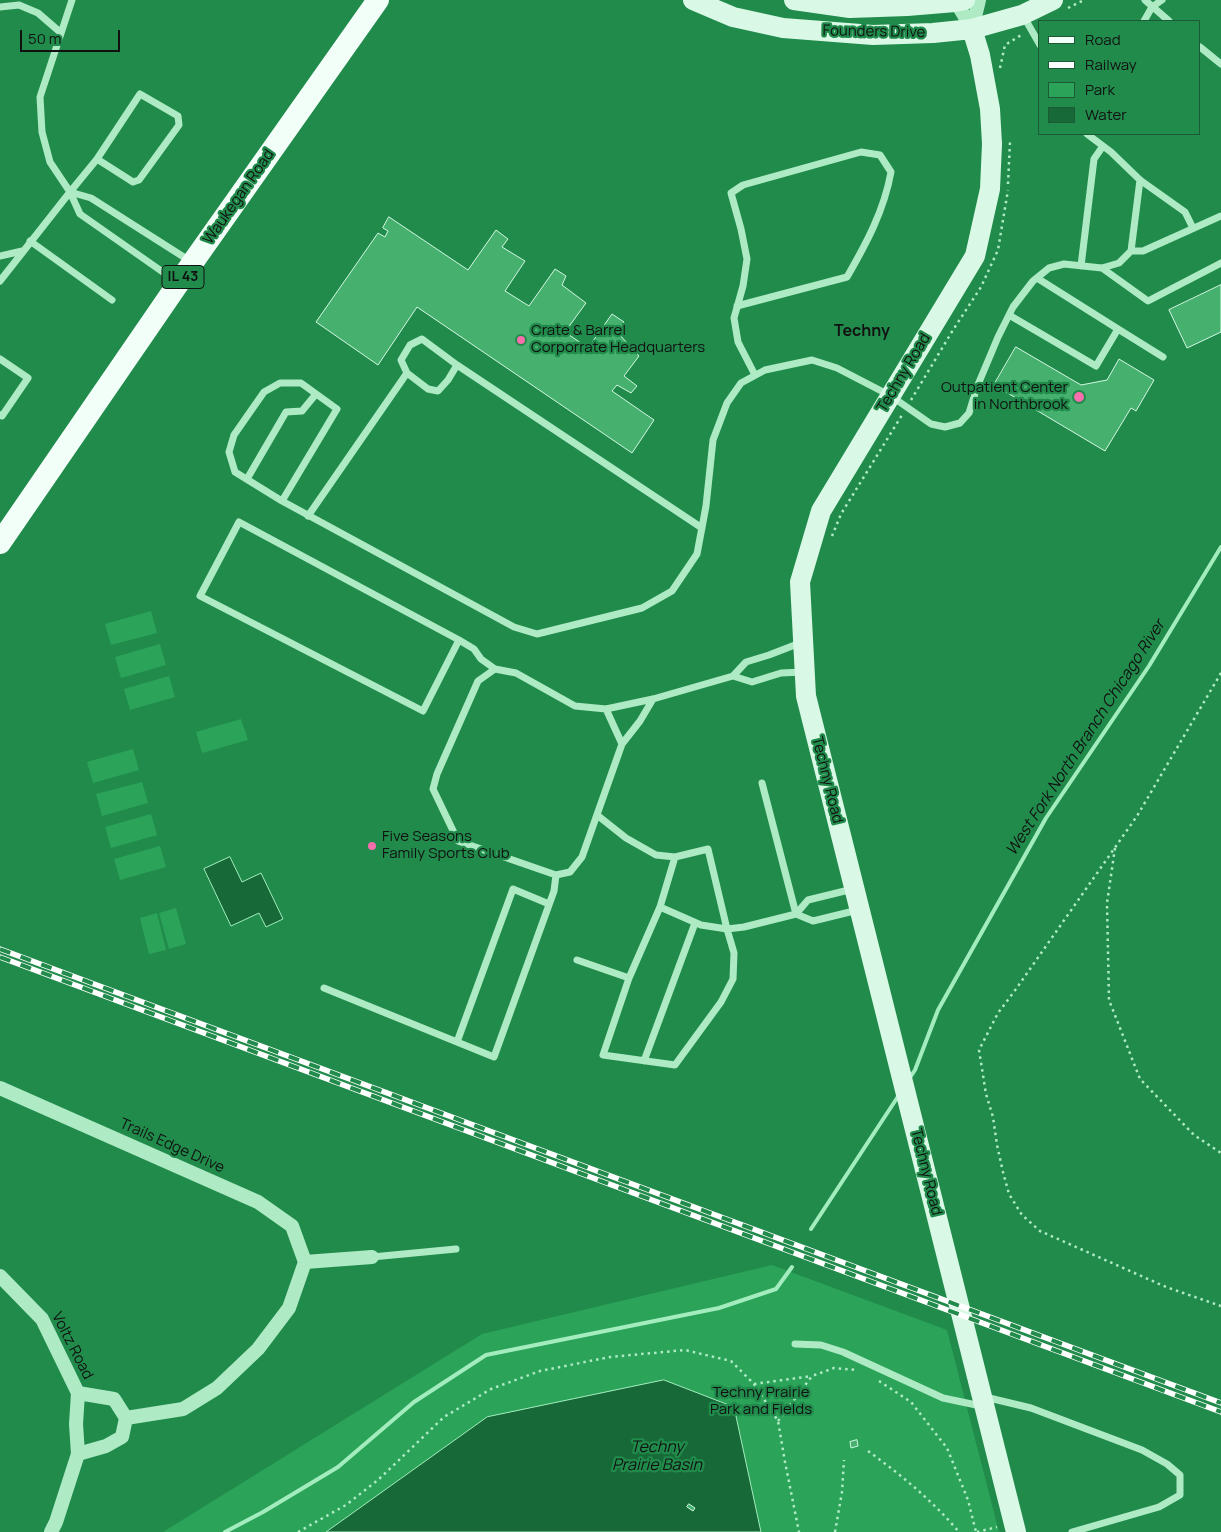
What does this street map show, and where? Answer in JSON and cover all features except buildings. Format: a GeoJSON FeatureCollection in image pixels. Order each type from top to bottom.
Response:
{"type":"FeatureCollection","features":[{"type":"Feature","properties":{"kind":"main road","name":"Waukegan Road"},"geometry":{"type":"LineString","coordinates":[[0,543],[193,262],[378,0]]}},
{"type":"Feature","properties":{"kind":"main road","name":"Founders Drive"},"geometry":{"type":"LineString","coordinates":[[693,0],[733,17],[784,28],[873,35],[933,33],[1027,22],[1054,0]]}},
{"type":"Feature","properties":{"kind":"main road","name":"Founders Drive"},"geometry":{"type":"LineString","coordinates":[[794,0],[850,8],[908,6],[958,1]]}},
{"type":"Feature","properties":{"kind":"main road","name":"Techny Road"},"geometry":{"type":"LineString","coordinates":[[972,29],[980,55],[990,109],[992,144],[990,189],[975,256],[899,402],[822,511],[800,582],[806,696],[1015,1527]]}},
{"type":"Feature","properties":{"kind":"street"},"geometry":{"type":"LineString","coordinates":[[972,29],[979,0]]}},
{"type":"Feature","properties":{"kind":"street"},"geometry":{"type":"LineString","coordinates":[[958,1],[972,29]]}},
{"type":"Feature","properties":{"kind":"street","name":"Trails Edge Drive"},"geometry":{"type":"LineString","coordinates":[[0,1088],[258,1202],[292,1226],[305,1262]]}},
{"type":"Feature","properties":{"kind":"street"},"geometry":{"type":"LineString","coordinates":[[126,1418],[183,1409],[217,1388],[258,1349],[289,1308],[305,1262],[372,1257]]}},
{"type":"Feature","properties":{"kind":"street","name":"Voltz Road"},"geometry":{"type":"LineString","coordinates":[[0,1276],[42,1319],[78,1393],[76,1424],[78,1454],[51,1532]]}},
{"type":"Feature","properties":{"kind":"street"},"geometry":{"type":"LineString","coordinates":[[78,1393],[114,1399],[126,1418],[122,1437],[106,1446],[78,1454]]}},
{"type":"Feature","properties":{"kind":"lane"},"geometry":{"type":"LineString","coordinates":[[72,0],[40,98],[42,132],[50,162],[70,192],[80,214],[178,284]]}},
{"type":"Feature","properties":{"kind":"lane"},"geometry":{"type":"LineString","coordinates":[[1145,0],[1168,20]]}},
{"type":"Feature","properties":{"kind":"lane"},"geometry":{"type":"LineString","coordinates":[[1145,20],[1152,7],[1162,0]]}},
{"type":"Feature","properties":{"kind":"lane"},"geometry":{"type":"LineString","coordinates":[[0,7],[19,5],[32,10],[60,32]]}},
{"type":"Feature","properties":{"kind":"lane"},"geometry":{"type":"LineString","coordinates":[[1027,22],[1038,41]]}},
{"type":"Feature","properties":{"kind":"lane"},"geometry":{"type":"LineString","coordinates":[[1201,47],[1221,64]]}},
{"type":"Feature","properties":{"kind":"lane"},"geometry":{"type":"LineString","coordinates":[[0,281],[97,159],[140,94],[178,116],[179,125],[139,180],[133,182],[97,159]]}},
{"type":"Feature","properties":{"kind":"lane"},"geometry":{"type":"LineString","coordinates":[[1088,135],[1140,180],[1185,212],[1193,228]]}},
{"type":"Feature","properties":{"kind":"lane"},"geometry":{"type":"LineString","coordinates":[[1081,266],[1094,158],[1103,146]]}},
{"type":"Feature","properties":{"kind":"lane"},"geometry":{"type":"LineString","coordinates":[[737,306],[847,277],[870,235],[887,194],[891,172],[880,155],[862,152],[743,184],[730,194],[748,259],[734,318],[738,342],[756,375]]}},
{"type":"Feature","properties":{"kind":"lane"},"geometry":{"type":"LineString","coordinates":[[282,502],[337,409],[301,383],[280,384],[264,392],[234,435],[229,452],[235,472],[282,502],[514,627],[537,634],[642,608],[672,590],[697,554],[706,506],[712,440],[727,403],[741,383],[765,370],[812,360],[837,368],[899,402],[931,424],[945,427],[960,423],[969,413],[977,387],[1013,307],[1037,278],[1049,268],[1064,264],[1102,268],[1119,264],[1130,251],[1140,180]]}},
{"type":"Feature","properties":{"kind":"lane"},"geometry":{"type":"LineString","coordinates":[[70,192],[91,198],[193,262]]}},
{"type":"Feature","properties":{"kind":"lane"},"geometry":{"type":"LineString","coordinates":[[1130,251],[1143,251],[1221,216]]}},
{"type":"Feature","properties":{"kind":"lane"},"geometry":{"type":"LineString","coordinates":[[30,241],[112,300]]}},
{"type":"Feature","properties":{"kind":"lane"},"geometry":{"type":"LineString","coordinates":[[0,256],[22,251]]}},
{"type":"Feature","properties":{"kind":"lane"},"geometry":{"type":"LineString","coordinates":[[1102,268],[1148,301],[1221,262]]}},
{"type":"Feature","properties":{"kind":"lane"},"geometry":{"type":"LineString","coordinates":[[1037,278],[1164,357]]}},
{"type":"Feature","properties":{"kind":"lane"},"geometry":{"type":"LineString","coordinates":[[1009,316],[1096,366],[1118,329]]}},
{"type":"Feature","properties":{"kind":"lane"},"geometry":{"type":"LineString","coordinates":[[457,365],[448,380],[438,391],[428,389],[407,373],[401,360],[410,345],[422,339],[457,365],[702,528]]}},
{"type":"Feature","properties":{"kind":"lane"},"geometry":{"type":"LineString","coordinates":[[0,359],[28,378],[2,416],[0,415]]}},
{"type":"Feature","properties":{"kind":"lane"},"geometry":{"type":"LineString","coordinates":[[308,516],[407,373]]}},
{"type":"Feature","properties":{"kind":"lane"},"geometry":{"type":"LineString","coordinates":[[247,479],[286,412],[302,411],[316,394]]}},
{"type":"Feature","properties":{"kind":"lane"},"geometry":{"type":"LineString","coordinates":[[459,640],[423,711],[200,596],[239,522],[474,648],[481,659],[495,669],[516,673],[575,706],[606,709],[652,699],[733,676],[746,662],[803,642]]}},
{"type":"Feature","properties":{"kind":"lane"},"geometry":{"type":"LineString","coordinates":[[495,669],[478,681],[437,774],[433,789],[458,840],[556,875],[570,872],[582,857],[622,744],[640,721],[652,699]]}},
{"type":"Feature","properties":{"kind":"lane"},"geometry":{"type":"LineString","coordinates":[[733,676],[752,682],[781,672],[805,672]]}},
{"type":"Feature","properties":{"kind":"lane"},"geometry":{"type":"LineString","coordinates":[[606,709],[622,744]]}},
{"type":"Feature","properties":{"kind":"lane"},"geometry":{"type":"LineString","coordinates":[[762,783],[796,914]]}},
{"type":"Feature","properties":{"kind":"lane"},"geometry":{"type":"LineString","coordinates":[[597,815],[626,838],[656,855],[675,856],[708,849],[734,953],[733,979],[721,1002],[674,1065],[603,1056],[629,978],[660,906],[675,856]]}},
{"type":"Feature","properties":{"kind":"lane"},"geometry":{"type":"LineString","coordinates":[[324,988],[494,1057],[550,904],[556,875]]}},
{"type":"Feature","properties":{"kind":"lane"},"geometry":{"type":"LineString","coordinates":[[660,906],[695,923],[727,929],[744,927],[796,914],[808,900],[854,888]]}},
{"type":"Feature","properties":{"kind":"lane"},"geometry":{"type":"LineString","coordinates":[[457,1042],[513,889],[550,904]]}},
{"type":"Feature","properties":{"kind":"lane"},"geometry":{"type":"LineString","coordinates":[[796,914],[813,921],[860,910]]}},
{"type":"Feature","properties":{"kind":"lane"},"geometry":{"type":"LineString","coordinates":[[644,1061],[695,923]]}},
{"type":"Feature","properties":{"kind":"lane"},"geometry":{"type":"LineString","coordinates":[[577,960],[629,978]]}},
{"type":"Feature","properties":{"kind":"lane"},"geometry":{"type":"LineString","coordinates":[[372,1257],[456,1249]]}},
{"type":"Feature","properties":{"kind":"lane"},"geometry":{"type":"LineString","coordinates":[[795,1344],[821,1345],[844,1352],[943,1398],[983,1401],[1031,1408],[1142,1450],[1167,1464],[1180,1476],[1180,1495],[1160,1507],[1072,1532]]}},
{"type":"Feature","properties":{"kind":"path"},"geometry":{"type":"LineString","coordinates":[[1001,75],[1000,68],[1005,44],[1027,22]]}},
{"type":"Feature","properties":{"kind":"path"},"geometry":{"type":"LineString","coordinates":[[830,541],[840,514],[899,402],[952,330],[981,286],[998,250],[1008,195],[1010,141]]}},
{"type":"Feature","properties":{"kind":"path"},"geometry":{"type":"LineString","coordinates":[[1221,673],[1151,794],[998,1013],[979,1050],[986,1094],[993,1117],[1003,1172],[1009,1194],[1022,1215],[1040,1231],[1166,1287],[1221,1306]]}},
{"type":"Feature","properties":{"kind":"path"},"geometry":{"type":"LineString","coordinates":[[1116,846],[1107,903],[1109,1000],[1140,1079],[1194,1135],[1221,1153]]}},
{"type":"Feature","properties":{"kind":"path"},"geometry":{"type":"LineString","coordinates":[[298,1532],[353,1500],[378,1480],[444,1417],[491,1389],[540,1371],[610,1358],[685,1350],[731,1361],[754,1384],[778,1422],[784,1462],[799,1532]]}},
{"type":"Feature","properties":{"kind":"path"},"geometry":{"type":"LineString","coordinates":[[754,1384],[812,1376],[834,1368],[857,1370]]}},
{"type":"Feature","properties":{"kind":"path"},"geometry":{"type":"LineString","coordinates":[[778,1422],[812,1376]]}},
{"type":"Feature","properties":{"kind":"path"},"geometry":{"type":"LineString","coordinates":[[872,1376],[910,1402],[947,1448],[968,1500],[977,1532],[1015,1527]]}},
{"type":"Feature","properties":{"kind":"path"},"geometry":{"type":"LineString","coordinates":[[868,1450],[940,1510],[959,1532]]}},
{"type":"Feature","properties":{"kind":"path"},"geometry":{"type":"LineString","coordinates":[[835,1532],[842,1492],[844,1460]]}},
{"type":"Feature","properties":{"kind":"green space"},"geometry":{"type":"Polygon","coordinates":[[[151,611],[157,633],[111,645],[105,624],[151,611]]]}},
{"type":"Feature","properties":{"kind":"green space"},"geometry":{"type":"Polygon","coordinates":[[[160,644],[166,665],[121,678],[115,657],[160,644]]]}},
{"type":"Feature","properties":{"kind":"green space"},"geometry":{"type":"Polygon","coordinates":[[[169,676],[175,697],[130,710],[124,689],[169,676]]]}},
{"type":"Feature","properties":{"kind":"green space"},"geometry":{"type":"Polygon","coordinates":[[[241,719],[248,740],[202,753],[196,732],[241,719]]]}},
{"type":"Feature","properties":{"kind":"green space"},"geometry":{"type":"Polygon","coordinates":[[[133,749],[139,770],[93,783],[87,762],[133,749]]]}},
{"type":"Feature","properties":{"kind":"green space"},"geometry":{"type":"Polygon","coordinates":[[[142,782],[148,803],[102,816],[96,794],[142,782]]]}},
{"type":"Feature","properties":{"kind":"green space"},"geometry":{"type":"Polygon","coordinates":[[[151,814],[157,835],[111,848],[105,827],[151,814]]]}},
{"type":"Feature","properties":{"kind":"green space"},"geometry":{"type":"Polygon","coordinates":[[[160,846],[166,867],[120,880],[114,859],[160,846]]]}},
{"type":"Feature","properties":{"kind":"green space"},"geometry":{"type":"Polygon","coordinates":[[[176,908],[186,944],[169,949],[159,913],[176,908]]]}},
{"type":"Feature","properties":{"kind":"green space"},"geometry":{"type":"Polygon","coordinates":[[[157,913],[166,950],[149,954],[140,918],[157,913]]]}},
{"type":"Feature","properties":{"kind":"green space","name":"Techny Prairie Park and Fields"},"geometry":{"type":"Polygon","coordinates":[[[772,1265],[947,1330],[999,1532],[163,1532],[482,1334],[772,1265]]]}},
{"type":"Feature","properties":{"kind":"water"},"geometry":{"type":"Polygon","coordinates":[[[230,857],[242,882],[261,873],[283,919],[266,927],[259,913],[231,926],[204,869],[230,857]]]}},
{"type":"Feature","properties":{"kind":"water","name":"Techny Prairie Basin"},"geometry":{"type":"Polygon","coordinates":[[[664,1380],[734,1407],[761,1532],[326,1532],[487,1417],[664,1380]]]}},
{"type":"Feature","properties":{"kind":"waterway","name":"West Fork North Branch Chicago River"},"geometry":{"type":"LineString","coordinates":[[909,1079],[915,1070],[938,1010],[1046,818],[1149,666],[1221,547]]}},
{"type":"Feature","properties":{"kind":"waterway","name":"West Fork North Branch Chicago River"},"geometry":{"type":"LineString","coordinates":[[811,1229],[899,1095]]}},
{"type":"Feature","properties":{"kind":"waterway","name":"West Fork North Branch Chicago River"},"geometry":{"type":"LineString","coordinates":[[225,1532],[263,1512],[338,1467],[414,1402],[486,1355],[719,1308],[776,1289],[792,1267]]}},
{"type":"Feature","properties":{"kind":"railway"},"geometry":{"type":"LineString","coordinates":[[0,949],[1221,1403]]}},
{"type":"Feature","properties":{"kind":"railway"},"geometry":{"type":"LineString","coordinates":[[0,957],[1221,1412]]}},
{"type":"Feature","properties":{"kind":"place","name":"Crate & Barrel Corporrate Headquarters"},"geometry":{"type":"Point","coordinates":[521,340]}},
{"type":"Feature","properties":{"kind":"place","name":"Outpatient Center in Northbrook"},"geometry":{"type":"Point","coordinates":[1079,397]}},
{"type":"Feature","properties":{"kind":"place","name":"Five Seasons Family Sports Club"},"geometry":{"type":"Point","coordinates":[372,846]}},
{"type":"Feature","properties":{"kind":"district","name":"Techny"},"geometry":{"type":"Point","coordinates":[862,332]}}]}
